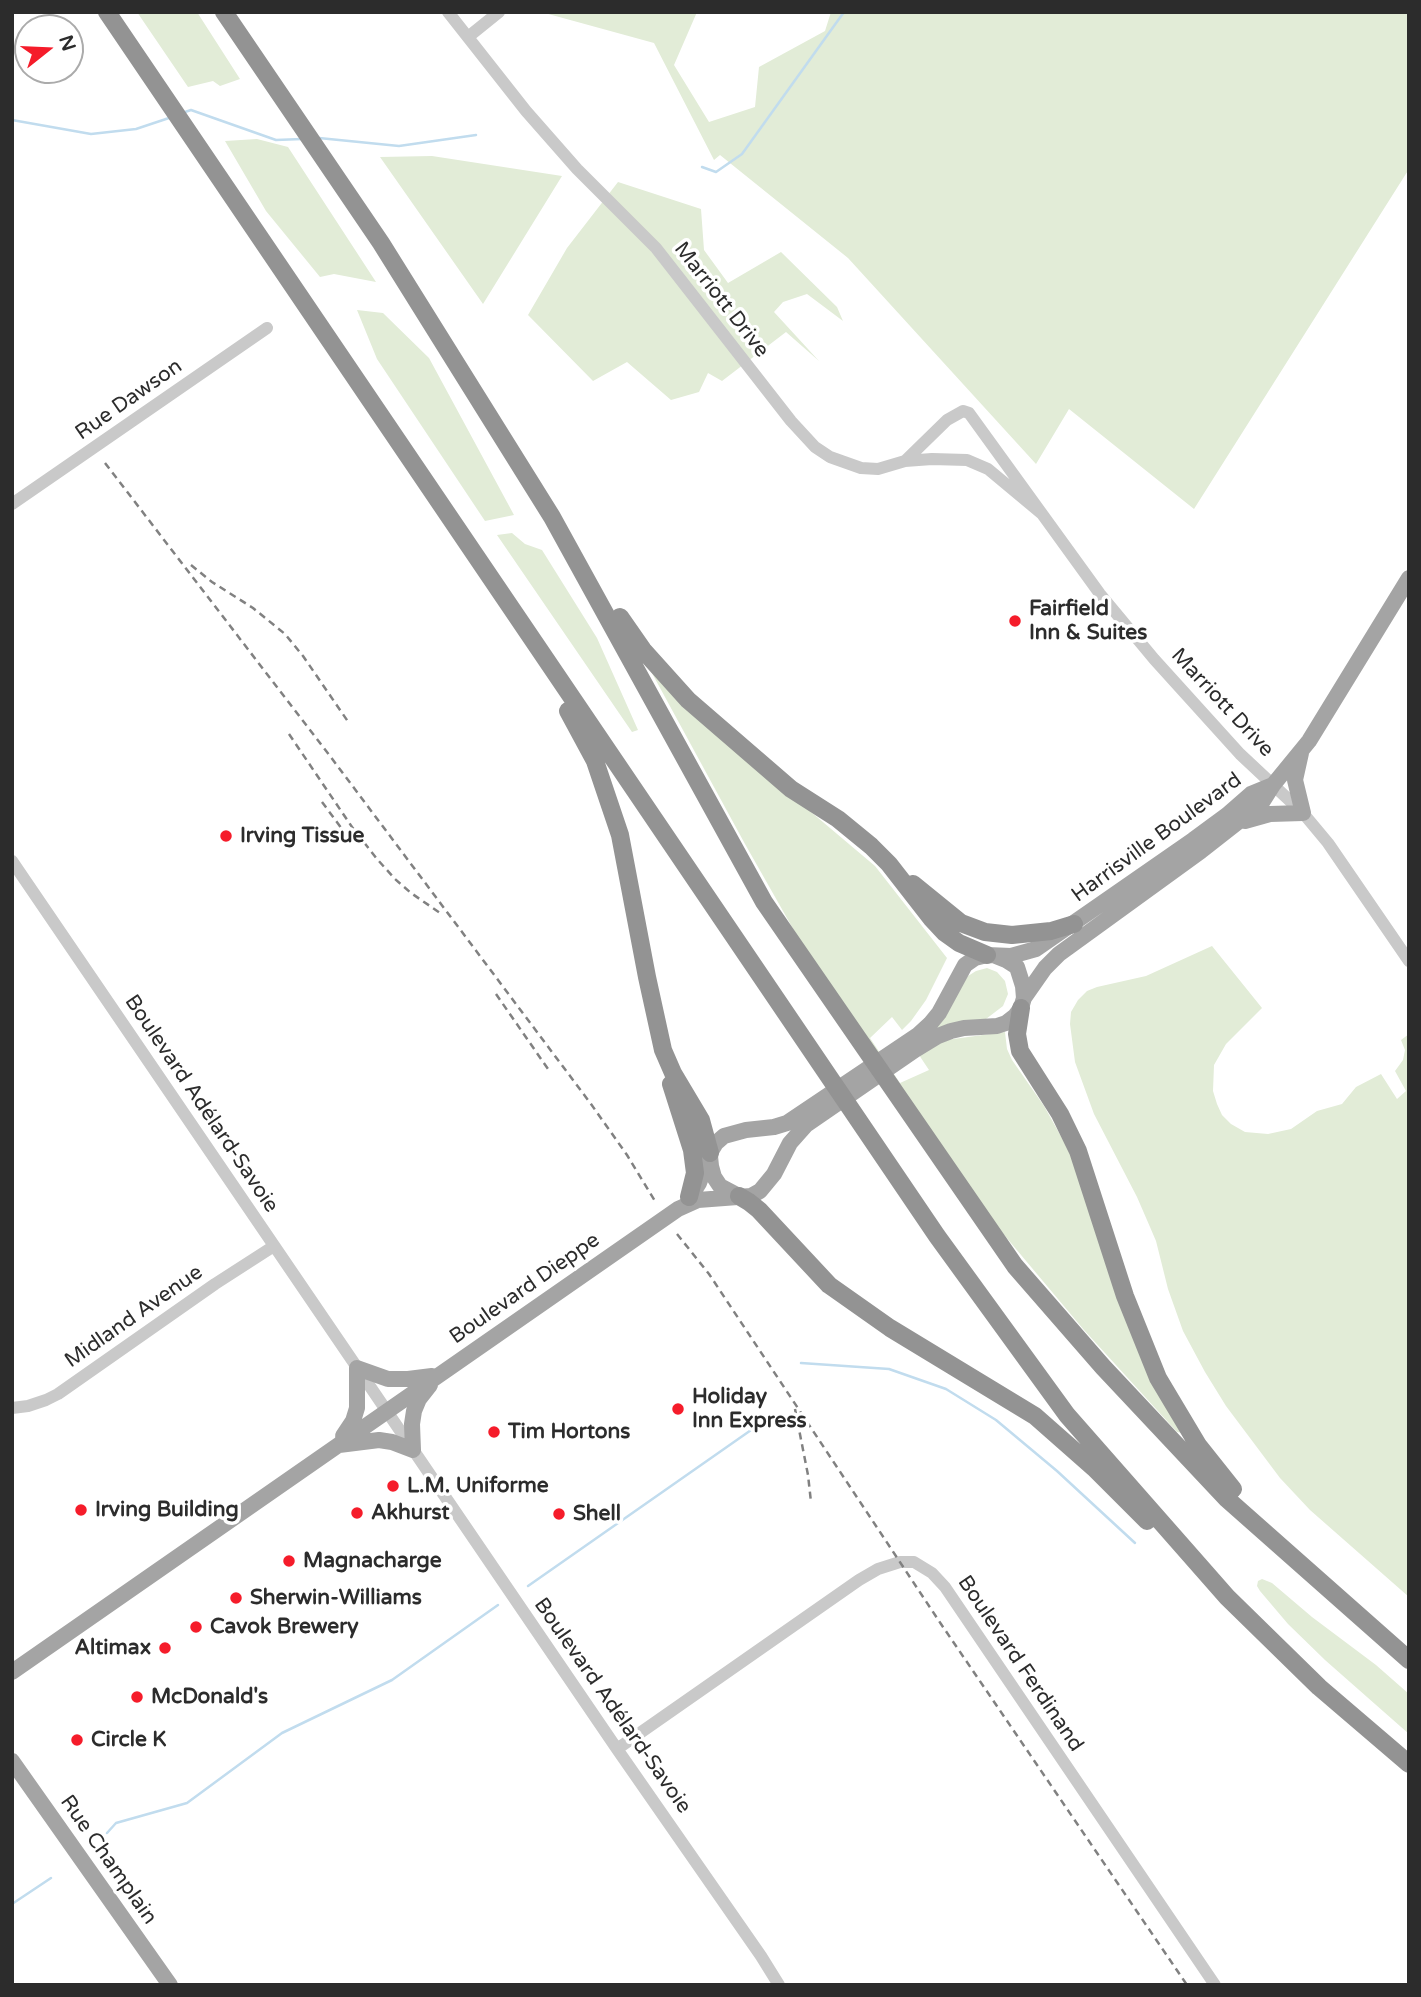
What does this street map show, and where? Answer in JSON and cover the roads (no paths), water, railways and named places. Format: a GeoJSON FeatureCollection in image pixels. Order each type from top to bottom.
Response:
{"type":"FeatureCollection","features":[{"type":"Feature","properties":{"kind":"highway"},"geometry":{"type":"LineString","coordinates":[[107,12],[953,1258],[1067,1415],[1227,1597]]}},
{"type":"Feature","properties":{"kind":"highway"},"geometry":{"type":"LineString","coordinates":[[224,12],[381,243],[552,517],[764,902],[1014,1266],[1103,1367],[1227,1499],[1409,1660]]}},
{"type":"Feature","properties":{"kind":"highway"},"geometry":{"type":"LineString","coordinates":[[552,517],[629,632],[688,700],[791,789],[838,819],[961,923],[985,932],[1012,935],[1051,931],[1074,924]]}},
{"type":"Feature","properties":{"kind":"highway"},"geometry":{"type":"LineString","coordinates":[[467,543],[574,721],[601,777],[621,835],[663,1050],[692,1150],[695,1172],[683,1203]]}},
{"type":"Feature","properties":{"kind":"highway"},"geometry":{"type":"LineString","coordinates":[[889,864],[945,933],[959,943],[991,956]]}},
{"type":"Feature","properties":{"kind":"highway"},"geometry":{"type":"LineString","coordinates":[[1022,1003],[1017,1034],[1020,1051],[1060,1114],[1078,1151],[1125,1296],[1167,1395],[1198,1445],[1231,1488],[1358,1616]]}},
{"type":"Feature","properties":{"kind":"highway"},"geometry":{"type":"LineString","coordinates":[[663,1050],[673,1073],[701,1120],[710,1153]]}},
{"type":"Feature","properties":{"kind":"highway"},"geometry":{"type":"LineString","coordinates":[[739,1196],[759,1210],[838,1292],[890,1328],[1035,1416],[1054,1432],[1319,1688],[1409,1765]]}},
{"type":"Feature","properties":{"kind":"main road"},"geometry":{"type":"LineString","coordinates":[[1273,785],[1309,741],[1409,578]]}},
{"type":"Feature","properties":{"kind":"main road"},"geometry":{"type":"LineString","coordinates":[[1236,825],[1270,814],[1303,813],[1295,780],[1301,751]]}},
{"type":"Feature","properties":{"kind":"main road","name":"Harrisville Boulevard"},"geometry":{"type":"LineString","coordinates":[[912,1045],[951,1031],[1006,1023],[1015,1016],[1045,968],[1059,954],[1236,825],[1261,804],[1273,785]]}},
{"type":"Feature","properties":{"kind":"main road","name":"Harrisville Boulevard"},"geometry":{"type":"LineString","coordinates":[[803,1120],[912,1045],[939,1013],[965,965],[975,958],[1014,956],[1036,949],[1227,816],[1251,793],[1273,785]]}},
{"type":"Feature","properties":{"kind":"main road"},"geometry":{"type":"LineString","coordinates":[[991,956],[1006,960],[1017,967],[1023,986],[1022,1003]]}},
{"type":"Feature","properties":{"kind":"main road"},"geometry":{"type":"LineString","coordinates":[[683,1203],[699,1183],[710,1153],[724,1136],[746,1129],[774,1127],[803,1120]]}},
{"type":"Feature","properties":{"kind":"main road"},"geometry":{"type":"LineString","coordinates":[[683,1203],[751,1196],[760,1191],[767,1184],[803,1120]]}},
{"type":"Feature","properties":{"kind":"main road"},"geometry":{"type":"LineString","coordinates":[[710,1153],[710,1166],[720,1186],[739,1196]]}},
{"type":"Feature","properties":{"kind":"main road","name":"Boulevard Dieppe"},"geometry":{"type":"LineString","coordinates":[[12,1672],[20,1663],[683,1203]]}},
{"type":"Feature","properties":{"kind":"main road"},"geometry":{"type":"LineString","coordinates":[[337,1445],[356,1412],[359,1396],[357,1368],[388,1379],[438,1375]]}},
{"type":"Feature","properties":{"kind":"main road"},"geometry":{"type":"LineString","coordinates":[[337,1445],[379,1440],[413,1450],[414,1411],[419,1399],[438,1375]]}},
{"type":"Feature","properties":{"kind":"main road"},"geometry":{"type":"LineString","coordinates":[[12,1685],[20,1663]]}},
{"type":"Feature","properties":{"kind":"main road","name":"Rue Champlain"},"geometry":{"type":"LineString","coordinates":[[12,1761],[170,1985]]}},
{"type":"Feature","properties":{"kind":"street","name":"Marriott Drive"},"geometry":{"type":"LineString","coordinates":[[448,12],[526,111],[577,169],[656,248],[791,421],[815,447],[830,457],[860,468],[878,469],[905,461],[932,458],[968,460],[988,469],[1042,513]]}},
{"type":"Feature","properties":{"kind":"street"},"geometry":{"type":"LineString","coordinates":[[468,37],[499,12]]}},
{"type":"Feature","properties":{"kind":"street","name":"Rue Dawson"},"geometry":{"type":"LineString","coordinates":[[12,504],[267,328]]}},
{"type":"Feature","properties":{"kind":"street","name":"Marriott Drive"},"geometry":{"type":"LineString","coordinates":[[905,461],[947,419],[963,411],[969,413],[1100,594],[1154,659],[1241,754],[1303,813],[1328,843],[1409,961]]}},
{"type":"Feature","properties":{"kind":"street","name":"Boulevard Adélard-Savoie"},"geometry":{"type":"LineString","coordinates":[[12,861],[357,1368],[391,1407],[413,1450],[779,1985]]}},
{"type":"Feature","properties":{"kind":"street","name":"Midland Avenue"},"geometry":{"type":"LineString","coordinates":[[12,1408],[46,1401],[58,1394],[274,1246]]}},
{"type":"Feature","properties":{"kind":"street","name":"Boulevard Ferdinand"},"geometry":{"type":"LineString","coordinates":[[617,1749],[859,1580],[878,1569],[900,1562],[914,1562],[932,1573],[945,1587],[1215,1985]]}},
{"type":"Feature","properties":{"kind":"waterway"},"geometry":{"type":"LineString","coordinates":[[702,167],[716,172],[742,154],[844,12]]}},
{"type":"Feature","properties":{"kind":"waterway"},"geometry":{"type":"LineString","coordinates":[[185,112],[191,110],[276,140],[302,139]]}},
{"type":"Feature","properties":{"kind":"waterway"},"geometry":{"type":"LineString","coordinates":[[12,120],[91,134],[136,129],[172,117]]}},
{"type":"Feature","properties":{"kind":"waterway"},"geometry":{"type":"LineString","coordinates":[[319,138],[399,146],[476,135]]}},
{"type":"Feature","properties":{"kind":"waterway"},"geometry":{"type":"LineString","coordinates":[[801,1363],[889,1369],[946,1389],[996,1420],[1057,1471],[1135,1543]]}},
{"type":"Feature","properties":{"kind":"waterway"},"geometry":{"type":"LineString","coordinates":[[528,1586],[764,1421]]}},
{"type":"Feature","properties":{"kind":"waterway"},"geometry":{"type":"LineString","coordinates":[[107,1833],[116,1823],[187,1803],[282,1733],[392,1680],[498,1605]]}},
{"type":"Feature","properties":{"kind":"waterway"},"geometry":{"type":"LineString","coordinates":[[12,1904],[51,1878]]}},
{"type":"Feature","properties":{"kind":"railway"},"geometry":{"type":"LineString","coordinates":[[105,463],[333,760],[591,1104],[655,1201]]}},
{"type":"Feature","properties":{"kind":"railway"},"geometry":{"type":"LineString","coordinates":[[191,565],[285,634],[349,723]]}},
{"type":"Feature","properties":{"kind":"railway"},"geometry":{"type":"LineString","coordinates":[[289,734],[377,859],[411,893],[443,915]]}},
{"type":"Feature","properties":{"kind":"railway"},"geometry":{"type":"LineString","coordinates":[[322,802],[348,837]]}},
{"type":"Feature","properties":{"kind":"railway"},"geometry":{"type":"LineString","coordinates":[[496,994],[548,1069]]}},
{"type":"Feature","properties":{"kind":"railway"},"geometry":{"type":"LineString","coordinates":[[677,1234],[709,1274],[941,1624],[1187,1985]]}},
{"type":"Feature","properties":{"kind":"railway"},"geometry":{"type":"LineString","coordinates":[[795,1409],[811,1502]]}},
{"type":"Feature","properties":{"kind":"place","name":"Fairfield Inn & Suites"},"geometry":{"type":"Point","coordinates":[1015,621]}},
{"type":"Feature","properties":{"kind":"place","name":"Irving Tissue"},"geometry":{"type":"Point","coordinates":[226,836]}},
{"type":"Feature","properties":{"kind":"place","name":"Holiday Inn Express"},"geometry":{"type":"Point","coordinates":[678,1409]}},
{"type":"Feature","properties":{"kind":"place","name":"Tim Hortons"},"geometry":{"type":"Point","coordinates":[494,1432]}},
{"type":"Feature","properties":{"kind":"place","name":"L.M. Uniforme"},"geometry":{"type":"Point","coordinates":[393,1486]}},
{"type":"Feature","properties":{"kind":"place","name":"Irving Building"},"geometry":{"type":"Point","coordinates":[81,1510]}},
{"type":"Feature","properties":{"kind":"place","name":"Akhurst"},"geometry":{"type":"Point","coordinates":[357,1513]}},
{"type":"Feature","properties":{"kind":"place","name":"Shell"},"geometry":{"type":"Point","coordinates":[559,1514]}},
{"type":"Feature","properties":{"kind":"place","name":"Magnacharge"},"geometry":{"type":"Point","coordinates":[289,1561]}},
{"type":"Feature","properties":{"kind":"place","name":"Sherwin-Williams"},"geometry":{"type":"Point","coordinates":[236,1598]}},
{"type":"Feature","properties":{"kind":"place","name":"Cavok Brewery"},"geometry":{"type":"Point","coordinates":[196,1627]}},
{"type":"Feature","properties":{"kind":"place","name":"Altimax"},"geometry":{"type":"Point","coordinates":[165,1648]}},
{"type":"Feature","properties":{"kind":"place","name":"McDonald's"},"geometry":{"type":"Point","coordinates":[137,1697]}},
{"type":"Feature","properties":{"kind":"place","name":"Circle K"},"geometry":{"type":"Point","coordinates":[77,1740]}}]}
